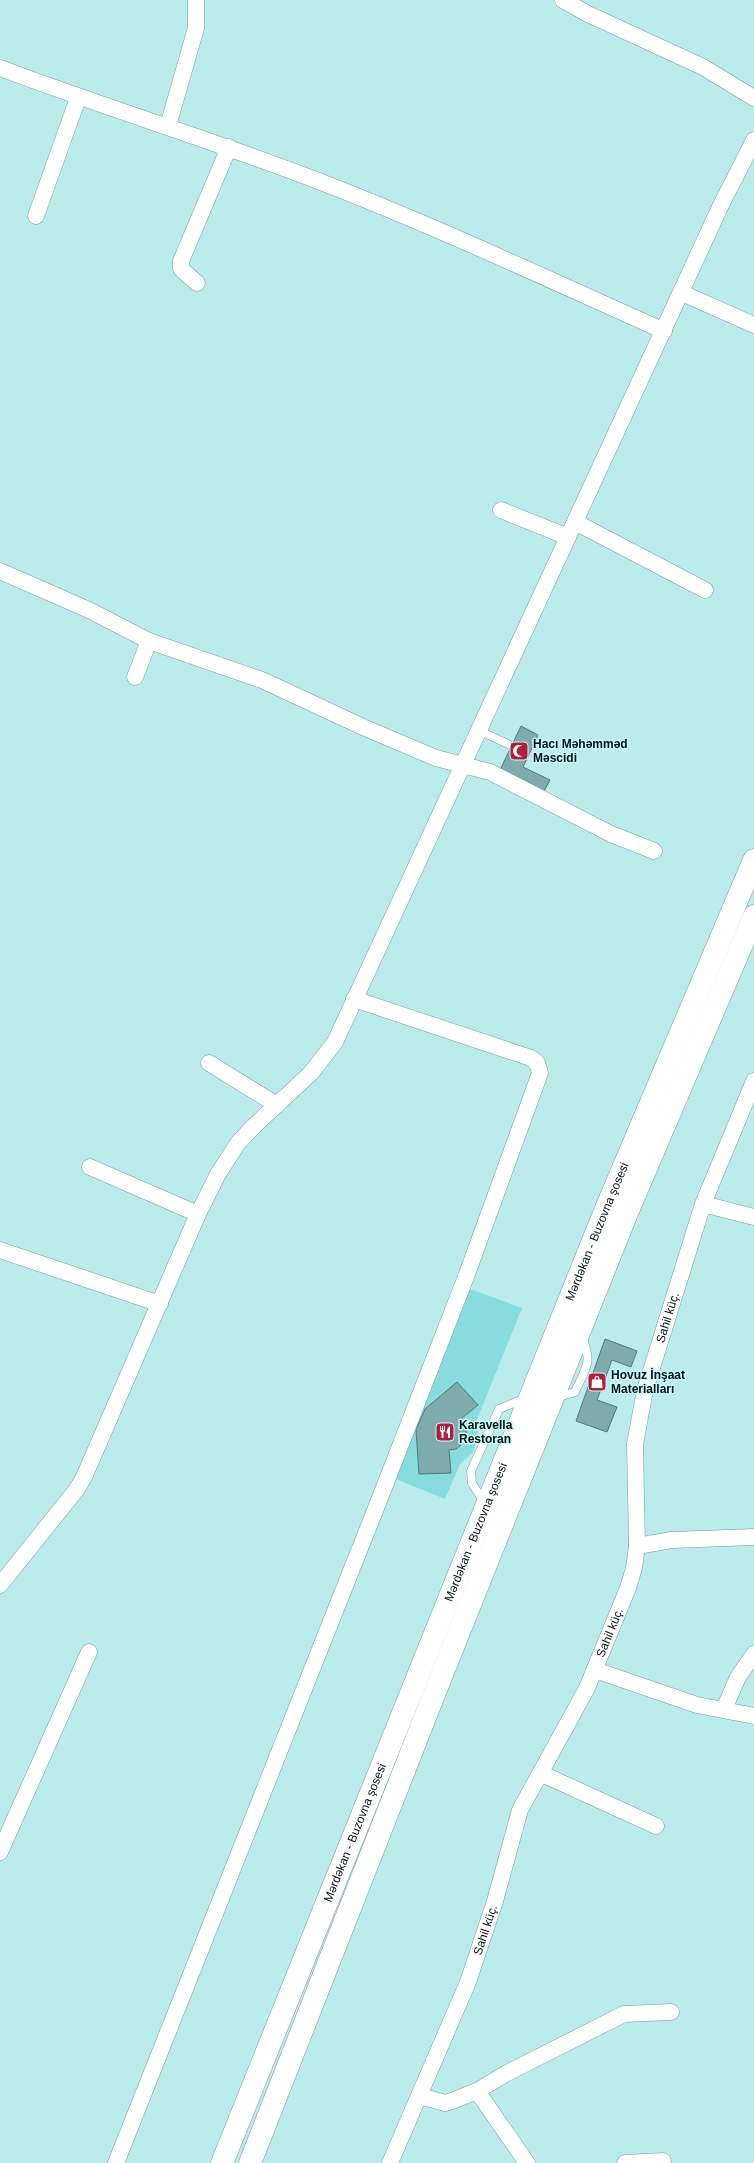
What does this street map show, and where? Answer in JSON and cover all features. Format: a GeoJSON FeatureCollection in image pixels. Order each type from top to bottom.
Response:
{"type":"FeatureCollection","features":[{"type":"Feature","properties":{"kind":"main road","name":"Mərdəkan - Buzovna şosesi"},"geometry":{"type":"LineString","coordinates":[[222,2163],[610,1198],[754,860]]}},
{"type":"Feature","properties":{"kind":"main road","name":"Mərdəkan - Buzovna şosesi"},"geometry":{"type":"LineString","coordinates":[[250,2163],[435,1692],[627,1213],[754,916]]}},
{"type":"Feature","properties":{"kind":"street"},"geometry":{"type":"LineString","coordinates":[[168,126],[196,28],[196,0]]}},
{"type":"Feature","properties":{"kind":"street"},"geometry":{"type":"LineString","coordinates":[[563,0],[600,20],[703,67],[754,98]]}},
{"type":"Feature","properties":{"kind":"street"},"geometry":{"type":"LineString","coordinates":[[0,68],[78,98],[229,147],[431,226],[664,331]]}},
{"type":"Feature","properties":{"kind":"street"},"geometry":{"type":"LineString","coordinates":[[36,216],[78,98]]}},
{"type":"Feature","properties":{"kind":"street"},"geometry":{"type":"LineString","coordinates":[[1,1581],[77,1489],[84,1477],[198,1214],[218,1174],[238,1143],[254,1126],[298,1087],[335,1042],[721,206],[754,140]]}},
{"type":"Feature","properties":{"kind":"street"},"geometry":{"type":"LineString","coordinates":[[197,283],[180,269],[181,261],[229,147]]}},
{"type":"Feature","properties":{"kind":"street"},"geometry":{"type":"LineString","coordinates":[[682,293],[754,325]]}},
{"type":"Feature","properties":{"kind":"street"},"geometry":{"type":"LineString","coordinates":[[501,510],[568,537]]}},
{"type":"Feature","properties":{"kind":"street"},"geometry":{"type":"LineString","coordinates":[[575,522],[704,590]]}},
{"type":"Feature","properties":{"kind":"street"},"geometry":{"type":"LineString","coordinates":[[0,571],[89,610],[149,641],[262,680],[363,727],[431,756],[490,772],[611,834],[654,851]]}},
{"type":"Feature","properties":{"kind":"street"},"geometry":{"type":"LineString","coordinates":[[135,677],[149,641]]}},
{"type":"Feature","properties":{"kind":"street"},"geometry":{"type":"LineString","coordinates":[[116,2163],[390,1473],[470,1267],[540,1073],[537,1063],[531,1058],[354,999]]}},
{"type":"Feature","properties":{"kind":"street"},"geometry":{"type":"LineString","coordinates":[[209,1063],[277,1105]]}},
{"type":"Feature","properties":{"kind":"street","name":"Sahil küç."},"geometry":{"type":"LineString","coordinates":[[390,2163],[468,1982],[483,1942],[520,1810],[577,1710],[628,1588],[634,1568],[637,1546],[635,1444],[640,1412],[647,1383],[703,1204],[754,1081]]}},
{"type":"Feature","properties":{"kind":"street"},"geometry":{"type":"LineString","coordinates":[[90,1167],[198,1214]]}},
{"type":"Feature","properties":{"kind":"street"},"geometry":{"type":"LineString","coordinates":[[703,1204],[754,1217]]}},
{"type":"Feature","properties":{"kind":"street"},"geometry":{"type":"LineString","coordinates":[[0,1250],[160,1304]]}},
{"type":"Feature","properties":{"kind":"street"},"geometry":{"type":"LineString","coordinates":[[637,1546],[672,1540],[754,1537]]}},
{"type":"Feature","properties":{"kind":"street"},"geometry":{"type":"LineString","coordinates":[[0,1852],[89,1652]]}},
{"type":"Feature","properties":{"kind":"street"},"geometry":{"type":"LineString","coordinates":[[724,1709],[738,1677],[754,1654]]}},
{"type":"Feature","properties":{"kind":"street"},"geometry":{"type":"LineString","coordinates":[[595,1670],[697,1704],[754,1716]]}},
{"type":"Feature","properties":{"kind":"street"},"geometry":{"type":"LineString","coordinates":[[540,1773],[656,1826]]}},
{"type":"Feature","properties":{"kind":"street"},"geometry":{"type":"LineString","coordinates":[[420,2096],[445,2103],[477,2091],[507,2073],[624,2014],[670,2012]]}},
{"type":"Feature","properties":{"kind":"street"},"geometry":{"type":"LineString","coordinates":[[477,2091],[527,2163]]}},
{"type":"Feature","properties":{"kind":"street"},"geometry":{"type":"LineString","coordinates":[[625,2163],[663,2161]]}},
{"type":"Feature","properties":{"kind":"lane"},"geometry":{"type":"LineString","coordinates":[[478,730],[508,744]]}},
{"type":"Feature","properties":{"kind":"shaded area"},"geometry":{"type":"Polygon","coordinates":[[[470,1289],[522,1308],[476,1422],[478,1434],[473,1452],[460,1464],[445,1499],[393,1478],[470,1289]]]}},
{"type":"Feature","properties":{"kind":"building"},"geometry":{"type":"Polygon","coordinates":[[[521,726],[538,735],[523,767],[550,780],[544,791],[500,770],[521,726]]]}},
{"type":"Feature","properties":{"kind":"building"},"geometry":{"type":"Polygon","coordinates":[[[605,1339],[637,1351],[631,1367],[612,1360],[597,1400],[617,1407],[607,1432],[576,1421],[605,1339]]]}},
{"type":"Feature","properties":{"kind":"building"},"geometry":{"type":"Polygon","coordinates":[[[457,1382],[478,1405],[461,1419],[466,1427],[466,1433],[461,1445],[456,1449],[449,1450],[451,1473],[419,1474],[416,1430],[425,1409],[457,1382]]]}},
{"type":"Feature","properties":{"kind":"place","name":"Hacı Məhəmməd Məscidi"},"geometry":{"type":"Point","coordinates":[519,751]}},
{"type":"Feature","properties":{"kind":"place","name":"Hovuz İnşaat Materialları"},"geometry":{"type":"Point","coordinates":[597,1382]}},
{"type":"Feature","properties":{"kind":"place","name":"Karavella Restoran"},"geometry":{"type":"Point","coordinates":[445,1432]}}]}
